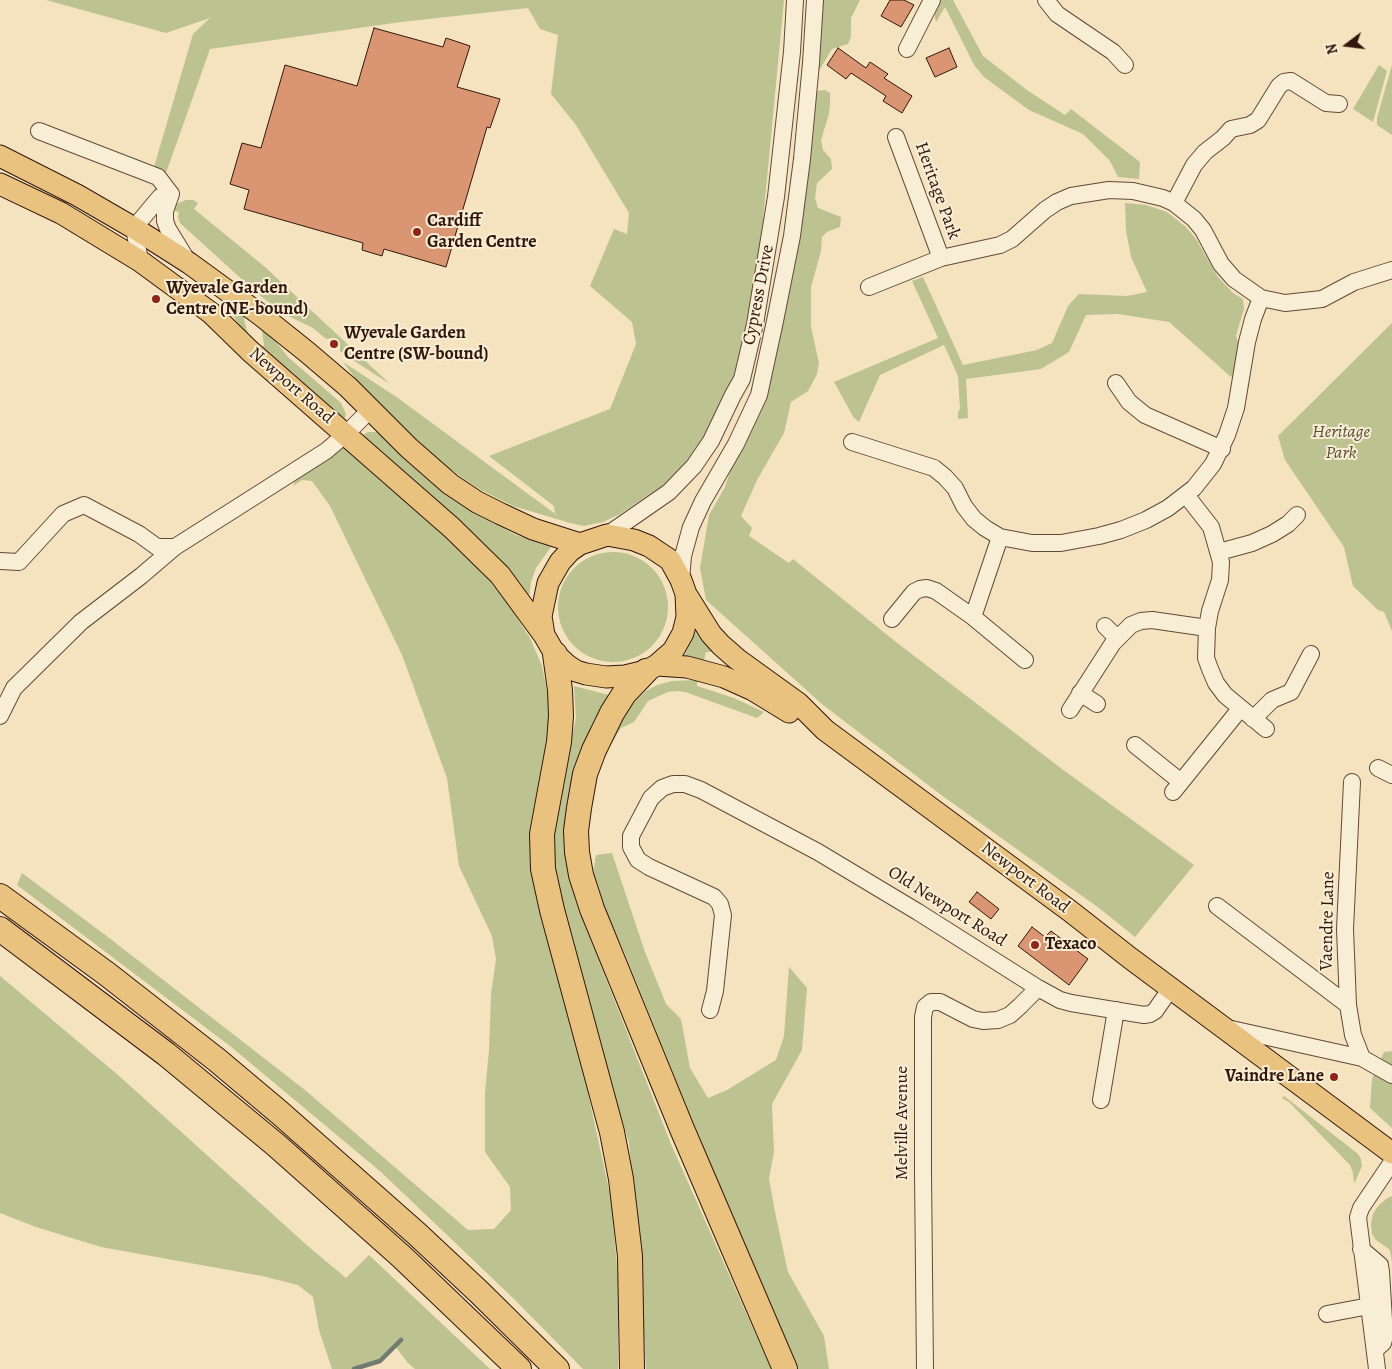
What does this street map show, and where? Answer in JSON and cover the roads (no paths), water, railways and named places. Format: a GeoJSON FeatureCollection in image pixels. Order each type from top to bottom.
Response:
{"type":"FeatureCollection","features":[{"type":"Feature","properties":{"kind":"highway"},"geometry":{"type":"LineString","coordinates":[[549,645],[560,690],[561,716],[559,742],[542,834],[543,869],[552,910],[612,1132],[621,1179],[630,1256],[632,1358]]}},
{"type":"Feature","properties":{"kind":"highway"},"geometry":{"type":"LineString","coordinates":[[652,668],[624,694],[612,713],[585,774],[576,831],[581,875],[592,909],[682,1129],[785,1369]]}},
{"type":"Feature","properties":{"kind":"highway"},"geometry":{"type":"LineString","coordinates":[[0,896],[107,974],[209,1054],[287,1119],[417,1234],[557,1369]]}},
{"type":"Feature","properties":{"kind":"highway"},"geometry":{"type":"LineString","coordinates":[[0,929],[166,1054],[276,1145],[402,1257],[518,1369]]}},
{"type":"Feature","properties":{"kind":"main road","name":"Newport Road"},"geometry":{"type":"LineString","coordinates":[[0,156],[69,191],[190,263],[308,352],[409,448],[450,484],[477,502],[532,529],[580,544]]}},
{"type":"Feature","properties":{"kind":"main road","name":"Newport Road"},"geometry":{"type":"LineString","coordinates":[[0,184],[61,213],[140,261],[211,312],[250,351],[452,528],[500,575],[549,645]]}},
{"type":"Feature","properties":{"kind":"main road"},"geometry":{"type":"LineString","coordinates":[[607,535],[634,540],[660,552],[670,560],[684,587],[687,617],[683,633],[674,651],[652,668],[625,676],[606,677],[586,674],[572,668],[549,645],[542,616],[548,583],[560,562],[580,544],[607,535]]}},
{"type":"Feature","properties":{"kind":"main road","name":"Newport Road"},"geometry":{"type":"LineString","coordinates":[[684,587],[711,634],[720,645],[798,703],[825,730],[1392,1153]]}},
{"type":"Feature","properties":{"kind":"main road","name":"Newport Road"},"geometry":{"type":"LineString","coordinates":[[652,668],[686,667],[724,677],[753,690],[789,712],[825,730]]}},
{"type":"Feature","properties":{"kind":"street","name":"Cypress Drive"},"geometry":{"type":"LineString","coordinates":[[607,535],[669,492],[694,466],[711,441],[732,395],[742,379],[756,324],[776,197],[792,52],[795,0]]}},
{"type":"Feature","properties":{"kind":"street","name":"Cypress Drive"},"geometry":{"type":"LineString","coordinates":[[684,587],[684,556],[691,527],[703,501],[736,444],[758,395],[776,322],[792,236],[802,159],[811,63],[814,0]]}},
{"type":"Feature","properties":{"kind":"street"},"geometry":{"type":"LineString","coordinates":[[907,49],[932,0]]}},
{"type":"Feature","properties":{"kind":"street"},"geometry":{"type":"LineString","coordinates":[[1046,0],[1057,14],[1113,52],[1125,66]]}},
{"type":"Feature","properties":{"kind":"street"},"geometry":{"type":"LineString","coordinates":[[1174,203],[1194,165],[1205,152],[1223,138],[1231,128],[1250,125],[1258,120],[1279,86],[1284,82],[1291,81],[1326,103],[1339,104]]}},
{"type":"Feature","properties":{"kind":"street"},"geometry":{"type":"LineString","coordinates":[[39,131],[158,178],[171,194]]}},
{"type":"Feature","properties":{"kind":"street","name":"Heritage Park"},"geometry":{"type":"LineString","coordinates":[[896,137],[941,258]]}},
{"type":"Feature","properties":{"kind":"street","name":"Heritage Park"},"geometry":{"type":"LineString","coordinates":[[869,287],[941,258],[1000,245],[1012,239],[1044,210],[1071,196],[1109,190],[1123,190],[1163,198],[1174,203],[1203,230],[1221,264],[1234,280],[1261,298],[1285,303],[1322,299],[1354,282],[1392,270]]}},
{"type":"Feature","properties":{"kind":"street"},"geometry":{"type":"LineString","coordinates":[[140,261],[134,228],[160,197],[171,194]]}},
{"type":"Feature","properties":{"kind":"street"},"geometry":{"type":"LineString","coordinates":[[171,194],[166,211],[166,221],[172,236],[190,263]]}},
{"type":"Feature","properties":{"kind":"street"},"geometry":{"type":"LineString","coordinates":[[852,442],[934,468],[945,476],[974,519],[1000,537],[1032,543],[1061,543],[1099,536],[1146,520],[1168,508],[1194,488],[1222,449],[1236,408],[1247,342],[1261,298]]}},
{"type":"Feature","properties":{"kind":"street"},"geometry":{"type":"LineString","coordinates":[[1116,383],[1129,402],[1145,416],[1222,449]]}},
{"type":"Feature","properties":{"kind":"street"},"geometry":{"type":"LineString","coordinates":[[0,716],[14,688],[81,622],[174,548],[326,451],[370,410]]}},
{"type":"Feature","properties":{"kind":"street"},"geometry":{"type":"LineString","coordinates":[[1186,495],[1211,527],[1221,562],[1220,580],[1210,611],[1207,628],[1206,658],[1216,684],[1225,695],[1253,719]]}},
{"type":"Feature","properties":{"kind":"street"},"geometry":{"type":"LineString","coordinates":[[0,561],[19,562],[63,514],[84,504],[139,534],[157,547],[174,548]]}},
{"type":"Feature","properties":{"kind":"street"},"geometry":{"type":"LineString","coordinates":[[1219,552],[1252,543],[1272,534],[1288,524],[1297,515]]}},
{"type":"Feature","properties":{"kind":"street"},"geometry":{"type":"LineString","coordinates":[[973,617],[1000,537]]}},
{"type":"Feature","properties":{"kind":"street"},"geometry":{"type":"LineString","coordinates":[[892,619],[914,592],[927,588],[936,591],[973,617],[1025,660]]}},
{"type":"Feature","properties":{"kind":"street"},"geometry":{"type":"LineString","coordinates":[[1070,710],[1117,638],[1131,625],[1141,621],[1152,620],[1207,628]]}},
{"type":"Feature","properties":{"kind":"street"},"geometry":{"type":"LineString","coordinates":[[1105,626],[1117,638]]}},
{"type":"Feature","properties":{"kind":"street"},"geometry":{"type":"LineString","coordinates":[[1136,745],[1177,787],[1272,700],[1291,692],[1312,654]]}},
{"type":"Feature","properties":{"kind":"street"},"geometry":{"type":"LineString","coordinates":[[1080,693],[1097,704]]}},
{"type":"Feature","properties":{"kind":"street","name":"Vaendre Lane"},"geometry":{"type":"LineString","coordinates":[[1352,782],[1345,929],[1348,1005],[1353,1036],[1362,1058]]}},
{"type":"Feature","properties":{"kind":"street","name":"Old Newport Road"},"geometry":{"type":"LineString","coordinates":[[710,1010],[715,991],[723,915],[720,904],[714,897],[638,860],[631,842],[631,836],[651,798],[662,788],[673,784],[685,784],[701,790],[766,823],[862,877],[1038,988],[1071,1003],[1144,1015],[1155,1011],[1171,988]]}},
{"type":"Feature","properties":{"kind":"street"},"geometry":{"type":"LineString","coordinates":[[1217,906],[1348,1005]]}},
{"type":"Feature","properties":{"kind":"street","name":"Melville Avenue"},"geometry":{"type":"LineString","coordinates":[[926,1369],[923,1172],[923,1017],[925,1007],[931,1002],[940,1002],[973,1019],[983,1021],[998,1020],[1010,1015],[1038,988]]}},
{"type":"Feature","properties":{"kind":"street"},"geometry":{"type":"LineString","coordinates":[[1101,1100],[1116,1010]]}},
{"type":"Feature","properties":{"kind":"street","name":"Newport Road"},"geometry":{"type":"LineString","coordinates":[[1223,1027],[1362,1058],[1392,1075]]}},
{"type":"Feature","properties":{"kind":"street"},"geometry":{"type":"LineString","coordinates":[[1377,1369],[1358,1217],[1360,1208],[1392,1162]]}},
{"type":"Feature","properties":{"kind":"street"},"geometry":{"type":"LineString","coordinates":[[1361,1249],[1380,1265],[1381,1272],[1385,1336],[1383,1343],[1375,1350]]}},
{"type":"Feature","properties":{"kind":"street"},"geometry":{"type":"LineString","coordinates":[[1327,1314],[1369,1306]]}},
{"type":"Feature","properties":{"kind":"waterway"},"geometry":{"type":"LineString","coordinates":[[354,1369],[380,1361],[401,1340]]}},
{"type":"Feature","properties":{"kind":"place","name":"Cardiff Garden Centre"},"geometry":{"type":"Point","coordinates":[417,232]}},
{"type":"Feature","properties":{"kind":"place","name":"Wyevale Garden Centre (NE-bound)"},"geometry":{"type":"Point","coordinates":[156,299]}},
{"type":"Feature","properties":{"kind":"place","name":"Wyevale Garden Centre (SW-bound)"},"geometry":{"type":"Point","coordinates":[334,344]}},
{"type":"Feature","properties":{"kind":"place","name":"Texaco"},"geometry":{"type":"Point","coordinates":[1035,945]}},
{"type":"Feature","properties":{"kind":"place","name":"Vaindre Lane"},"geometry":{"type":"Point","coordinates":[1334,1077]}}]}
